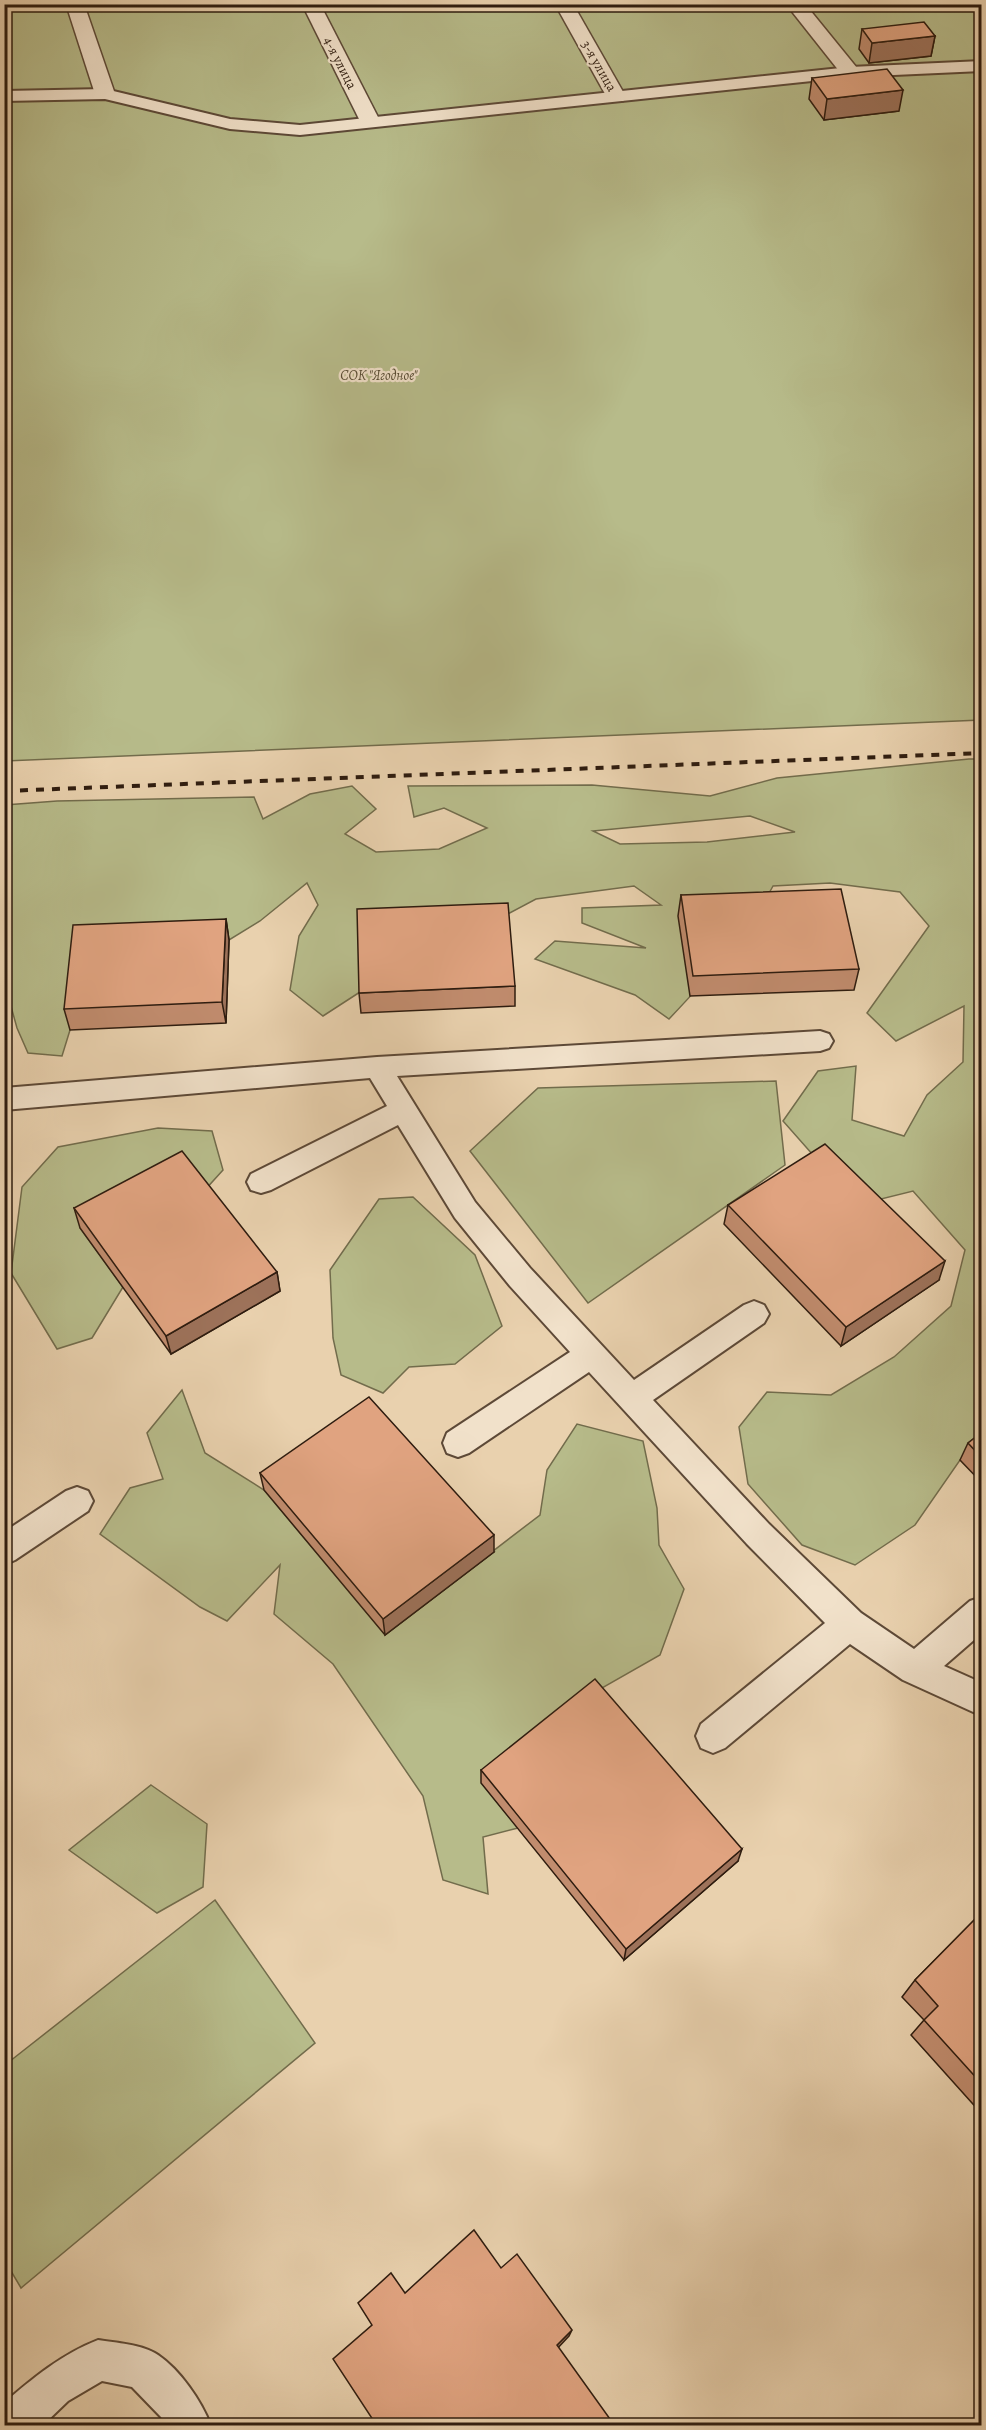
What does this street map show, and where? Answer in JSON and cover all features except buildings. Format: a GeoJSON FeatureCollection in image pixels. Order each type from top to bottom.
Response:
{"type":"FeatureCollection","features":[{"type":"Feature","properties":{"kind":"street"},"geometry":{"type":"LineString","coordinates":[[75,4],[105,94]]}},
{"type":"Feature","properties":{"kind":"street","name":"4-я улица"},"geometry":{"type":"LineString","coordinates":[[311,4],[370,122]]}},
{"type":"Feature","properties":{"kind":"street","name":"3-я улица"},"geometry":{"type":"LineString","coordinates":[[564,4],[616,97]]}},
{"type":"Feature","properties":{"kind":"street"},"geometry":{"type":"LineString","coordinates":[[795,4],[850,72]]}},
{"type":"Feature","properties":{"kind":"lane"},"geometry":{"type":"LineString","coordinates":[[4,96],[105,94],[230,124],[300,130],[850,72],[981,66]]}},
{"type":"Feature","properties":{"kind":"lane"},"geometry":{"type":"LineString","coordinates":[[4,1099],[377,1067],[820,1041]]}},
{"type":"Feature","properties":{"kind":"lane"},"geometry":{"type":"LineString","coordinates":[[377,1067],[465,1210],[520,1277],[758,1534],[849,1623],[915,1669],[981,1700]]}},
{"type":"Feature","properties":{"kind":"lane"},"geometry":{"type":"LineString","coordinates":[[261,1182],[404,1110]]}},
{"type":"Feature","properties":{"kind":"lane"},"geometry":{"type":"LineString","coordinates":[[632,1398],[754,1314]]}},
{"type":"Feature","properties":{"kind":"lane"},"geometry":{"type":"LineString","coordinates":[[458,1443],[591,1354]]}},
{"type":"Feature","properties":{"kind":"lane"},"geometry":{"type":"LineString","coordinates":[[4,1550],[77,1501]]}},
{"type":"Feature","properties":{"kind":"lane"},"geometry":{"type":"LineString","coordinates":[[915,1669],[981,1612]]}},
{"type":"Feature","properties":{"kind":"lane"},"geometry":{"type":"LineString","coordinates":[[713,1736],[849,1623]]}},
{"type":"Feature","properties":{"kind":"lane"},"geometry":{"type":"LineString","coordinates":[[10,2426],[54,2386],[98,2360],[143,2369],[176,2402],[191,2426]]}},
{"type":"Feature","properties":{"kind":"green space","name":"СОК \"Ягодное\""},"geometry":{"type":"Polygon","coordinates":[[[4,5],[981,5],[981,720],[5,761],[4,5]]]}},
{"type":"Feature","properties":{"kind":"green space"},"geometry":{"type":"Polygon","coordinates":[[[981,759],[981,1445],[960,1460],[915,1525],[855,1565],[802,1545],[748,1484],[739,1427],[767,1392],[831,1395],[894,1357],[951,1306],[965,1250],[913,1191],[861,1204],[783,1121],[818,1071],[856,1066],[852,1120],[904,1136],[927,1095],[963,1062],[964,1006],[896,1041],[867,1013],[929,926],[900,892],[830,883],[773,886],[739,939],[669,1019],[635,995],[535,959],[555,941],[646,948],[582,923],[582,908],[661,905],[634,886],[536,899],[360,992],[323,1016],[290,990],[299,936],[318,905],[307,883],[260,921],[229,940],[79,946],[70,1030],[62,1056],[28,1053],[17,1028],[7,992],[5,994],[5,805],[57,801],[254,797],[263,819],[310,794],[352,786],[376,809],[345,834],[376,852],[439,849],[487,828],[444,808],[414,817],[408,786],[592,785],[710,796],[777,778],[981,759]],[[750,816],[593,831],[620,844],[707,842],[795,832],[750,816]]]}},
{"type":"Feature","properties":{"kind":"green space"},"geometry":{"type":"Polygon","coordinates":[[[776,1081],[785,1165],[588,1303],[470,1151],[538,1088],[776,1081]]]}},
{"type":"Feature","properties":{"kind":"green space"},"geometry":{"type":"Polygon","coordinates":[[[158,1128],[212,1131],[223,1170],[203,1192],[80,1228],[123,1287],[92,1338],[57,1349],[11,1273],[22,1187],[58,1147],[158,1128]]]}},
{"type":"Feature","properties":{"kind":"green space"},"geometry":{"type":"Polygon","coordinates":[[[413,1197],[475,1255],[502,1326],[455,1364],[409,1367],[383,1393],[341,1375],[333,1338],[330,1270],[379,1199],[413,1197]]]}},
{"type":"Feature","properties":{"kind":"green space"},"geometry":{"type":"Polygon","coordinates":[[[182,1390],[205,1453],[264,1490],[385,1634],[540,1515],[547,1470],[577,1424],[643,1441],[657,1508],[659,1545],[684,1589],[660,1655],[593,1693],[482,1783],[518,1828],[483,1837],[488,1894],[443,1880],[423,1796],[333,1664],[274,1614],[280,1565],[227,1621],[200,1607],[100,1534],[130,1488],[163,1479],[147,1433],[182,1390]]]}},
{"type":"Feature","properties":{"kind":"green space"},"geometry":{"type":"Polygon","coordinates":[[[151,1785],[207,1824],[203,1887],[157,1913],[69,1850],[151,1785]]]}},
{"type":"Feature","properties":{"kind":"green space"},"geometry":{"type":"Polygon","coordinates":[[[215,1900],[315,2043],[21,2288],[5,2261],[5,2065],[215,1900]]]}},
{"type":"Feature","properties":{"kind":"railway"},"geometry":{"type":"LineString","coordinates":[[4,791],[982,753]]}}]}
